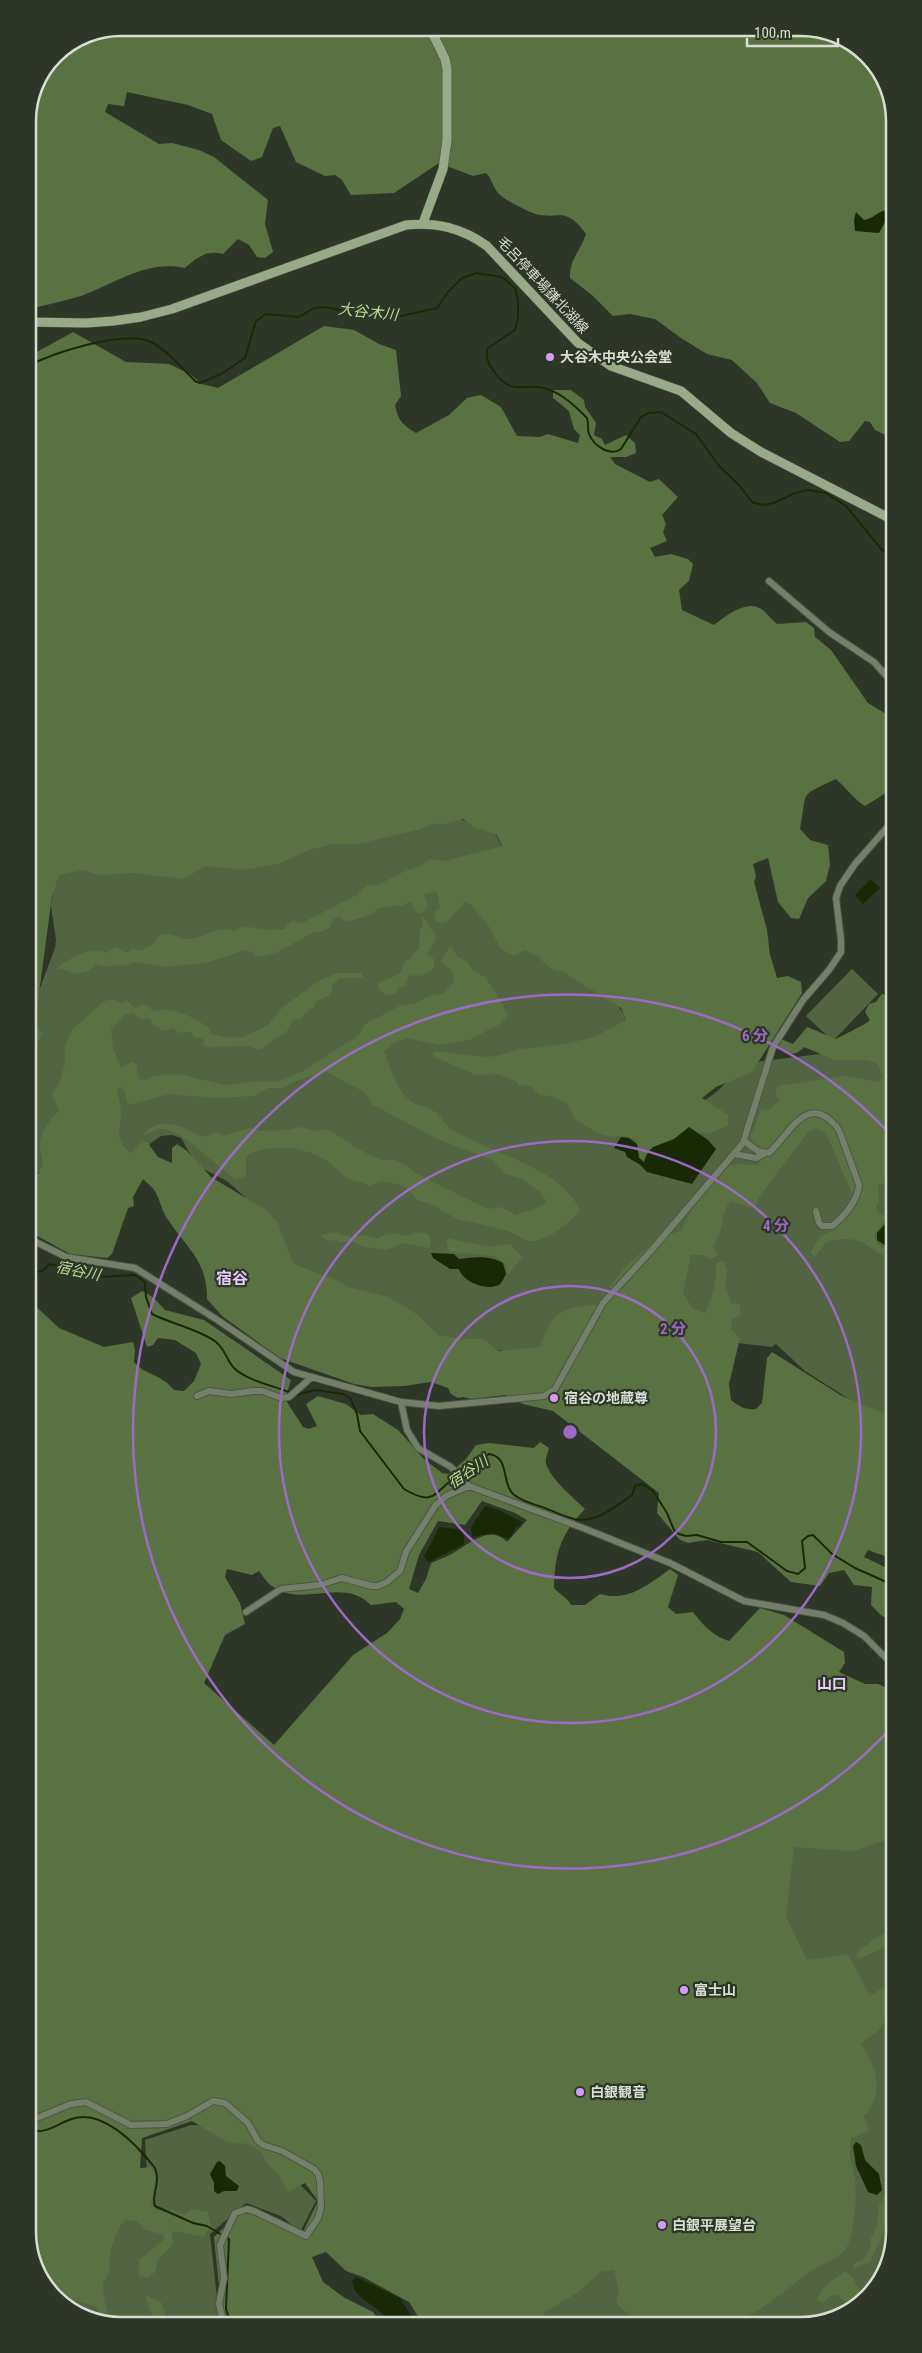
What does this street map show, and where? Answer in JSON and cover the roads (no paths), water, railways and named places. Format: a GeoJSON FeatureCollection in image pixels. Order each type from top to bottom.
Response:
{"type":"FeatureCollection","features":[{"type":"Feature","properties":{"kind":"main road"},"geometry":{"type":"LineString","coordinates":[[423,224],[443,169],[447,140],[447,69],[434,36]]}},
{"type":"Feature","properties":{"kind":"main road","name":"毛呂停車場鎌北湖線"},"geometry":{"type":"LineString","coordinates":[[36,322],[86,323],[141,318],[172,310],[406,225],[447,225],[459,229],[487,246],[578,343],[595,356],[624,372],[681,391],[731,433],[755,448],[886,516]]}},
{"type":"Feature","properties":{"kind":"street"},"geometry":{"type":"LineString","coordinates":[[768,581],[829,632],[874,662],[885,674]]}},
{"type":"Feature","properties":{"kind":"street"},"geometry":{"type":"LineString","coordinates":[[36,1242],[66,1256],[135,1268],[216,1319],[278,1363],[294,1372],[401,1402],[439,1406],[544,1396],[555,1389],[603,1303],[656,1246],[744,1141],[773,1047],[803,1000],[839,956],[841,940],[836,898],[840,886],[855,864],[886,829]]}},
{"type":"Feature","properties":{"kind":"street"},"geometry":{"type":"LineString","coordinates":[[734,1154],[756,1158],[770,1153],[795,1122],[806,1115],[823,1116],[839,1130],[859,1185],[859,1192],[848,1209],[832,1226],[822,1226],[819,1223],[816,1210]]}},
{"type":"Feature","properties":{"kind":"street"},"geometry":{"type":"LineString","coordinates":[[744,1141],[764,1154]]}},
{"type":"Feature","properties":{"kind":"street"},"geometry":{"type":"LineString","coordinates":[[197,1396],[209,1391],[231,1394],[262,1391],[282,1398],[289,1397],[312,1377]]}},
{"type":"Feature","properties":{"kind":"street"},"geometry":{"type":"LineString","coordinates":[[401,1402],[408,1430],[418,1448],[450,1467],[469,1486],[583,1528],[670,1563],[744,1600],[824,1615],[843,1623],[864,1636],[886,1658]]}},
{"type":"Feature","properties":{"kind":"street"},"geometry":{"type":"LineString","coordinates":[[246,1612],[281,1589],[320,1585],[342,1578],[372,1586],[378,1586],[387,1582],[400,1571],[406,1552],[435,1506],[446,1496],[469,1486]]}},
{"type":"Feature","properties":{"kind":"street"},"geometry":{"type":"LineString","coordinates":[[36,2118],[71,2104],[86,2102],[131,2125],[166,2124],[187,2116],[213,2101],[218,2101],[232,2107],[248,2123],[263,2146],[282,2152],[314,2169],[320,2181],[320,2208],[318,2218],[306,2236],[254,2210],[235,2213],[230,2220],[220,2245],[224,2278],[219,2304],[222,2317]]}},
{"type":"Feature","properties":{"kind":"waterway","name":"大谷木川"},"geometry":{"type":"LineString","coordinates":[[36,362],[89,344],[124,338],[139,339],[151,342],[163,350],[195,381],[200,383],[223,373],[245,358],[256,321],[266,314],[299,317],[314,308],[325,307],[355,313],[397,317],[437,308],[448,292],[462,278],[476,273],[502,277],[515,288],[518,300],[518,318],[515,330],[487,349],[490,365],[502,381],[514,387],[539,387],[547,389],[564,397],[587,418],[588,432],[595,443],[603,449],[612,452],[621,449],[641,417],[649,413],[661,412],[696,434],[719,466],[739,485],[752,502],[762,505],[774,503],[795,493],[808,490],[826,493],[846,506],[882,550],[886,552]]}},
{"type":"Feature","properties":{"kind":"waterway","name":"宿谷川"},"geometry":{"type":"LineString","coordinates":[[36,1272],[42,1271],[50,1264],[99,1277],[135,1275],[145,1282],[146,1297],[152,1314],[210,1338],[224,1351],[234,1368],[247,1377],[291,1393]]}},
{"type":"Feature","properties":{"kind":"waterway","name":"宿谷川"},"geometry":{"type":"LineString","coordinates":[[295,1395],[316,1390],[343,1394],[350,1398],[357,1414],[360,1431],[404,1489],[415,1495],[423,1497],[434,1495],[457,1476]]}},
{"type":"Feature","properties":{"kind":"waterway","name":"宿谷川"},"geometry":{"type":"LineString","coordinates":[[461,1474],[489,1454],[496,1456],[503,1465],[509,1489],[513,1494],[563,1516],[581,1520],[595,1518],[608,1511],[632,1495],[635,1486],[642,1484],[653,1491],[667,1513],[674,1530],[679,1534],[686,1536],[697,1535],[721,1542],[747,1542],[787,1571],[798,1574],[805,1568],[802,1541],[808,1536],[813,1535],[832,1554],[855,1568],[886,1582]]}},
{"type":"Feature","properties":{"kind":"waterway"},"geometry":{"type":"LineString","coordinates":[[36,2131],[47,2130],[81,2117],[93,2118],[106,2123],[128,2139],[155,2168],[157,2173],[155,2206],[193,2223],[207,2226],[222,2235]]}},
{"type":"Feature","properties":{"kind":"waterway"},"geometry":{"type":"LineString","coordinates":[[226,2237],[229,2239],[226,2309],[228,2317]]}},
{"type":"Feature","properties":{"kind":"place","name":"大谷木中央公会堂"},"geometry":{"type":"Point","coordinates":[550,357]}},
{"type":"Feature","properties":{"kind":"place","name":"宿谷の地蔵尊"},"geometry":{"type":"Point","coordinates":[554,1398]}},
{"type":"Feature","properties":{"kind":"place","name":"富士山"},"geometry":{"type":"Point","coordinates":[684,1990]}},
{"type":"Feature","properties":{"kind":"place","name":"白銀観音"},"geometry":{"type":"Point","coordinates":[580,2092]}},
{"type":"Feature","properties":{"kind":"place","name":"白銀平展望台"},"geometry":{"type":"Point","coordinates":[662,2225]}},
{"type":"Feature","properties":{"kind":"district","name":"宿谷"},"geometry":{"type":"Point","coordinates":[232,1278]}},
{"type":"Feature","properties":{"kind":"district","name":"山口"},"geometry":{"type":"Point","coordinates":[832,1684]}}]}
